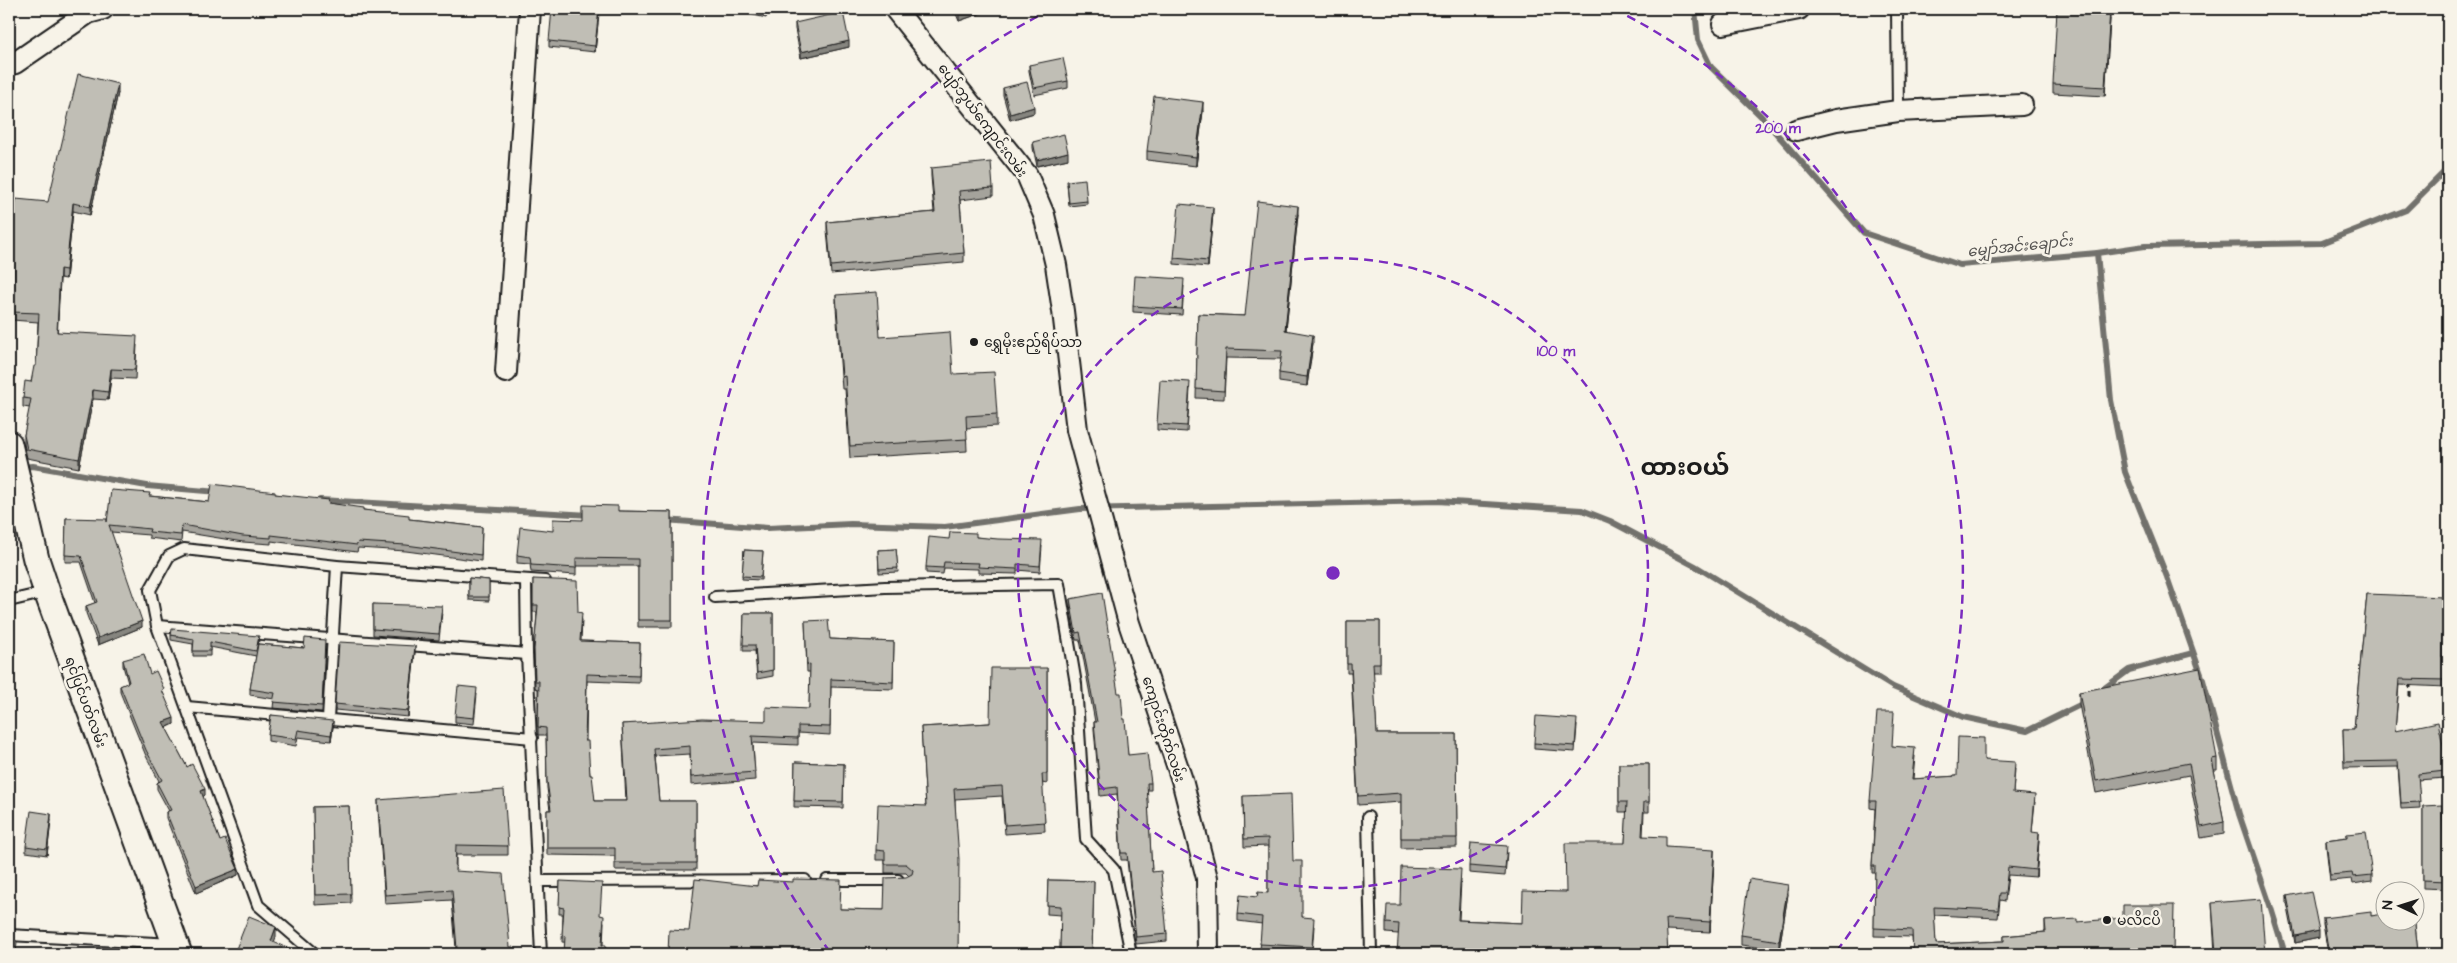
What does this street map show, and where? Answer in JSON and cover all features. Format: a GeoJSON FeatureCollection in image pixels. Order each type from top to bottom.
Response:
{"type":"FeatureCollection","features":[{"type":"Feature","properties":{"kind":"street"},"geometry":{"type":"LineString","coordinates":[[9,65],[16,63],[88,13],[103,9]]}},
{"type":"Feature","properties":{"kind":"street"},"geometry":{"type":"LineString","coordinates":[[506,372],[530,9]]}},
{"type":"Feature","properties":{"kind":"street","name":"ပျော်ဘွယ်ကျောင်းလမ်း"},"geometry":{"type":"LineString","coordinates":[[896,9],[1027,175],[1044,215],[1062,302],[1076,430],[1097,508]]}},
{"type":"Feature","properties":{"kind":"street"},"geometry":{"type":"LineString","coordinates":[[1723,24],[1799,9]]}},
{"type":"Feature","properties":{"kind":"street"},"geometry":{"type":"LineString","coordinates":[[1796,130],[1836,120],[1898,111],[2022,105]]}},
{"type":"Feature","properties":{"kind":"street","name":"ရင်ပြင်ပတ်လမ်း"},"geometry":{"type":"LineString","coordinates":[[9,444],[36,559],[176,949]]}},
{"type":"Feature","properties":{"kind":"street","name":"ကျောင်းတိုက်လမ်း"},"geometry":{"type":"LineString","coordinates":[[1097,508],[1129,622],[1182,780],[1207,878],[1208,954]]}},
{"type":"Feature","properties":{"kind":"lane"},"geometry":{"type":"LineString","coordinates":[[1897,9],[1898,111]]}},
{"type":"Feature","properties":{"kind":"lane"},"geometry":{"type":"LineString","coordinates":[[315,954],[258,905],[157,626],[150,590],[169,556],[184,549],[337,566],[559,582]]}},
{"type":"Feature","properties":{"kind":"lane"},"geometry":{"type":"LineString","coordinates":[[328,719],[337,566]]}},
{"type":"Feature","properties":{"kind":"lane"},"geometry":{"type":"LineString","coordinates":[[526,580],[527,654],[541,954]]}},
{"type":"Feature","properties":{"kind":"lane"},"geometry":{"type":"LineString","coordinates":[[715,597],[885,587],[1060,584],[1076,684],[1086,839],[1114,870],[1131,954]]}},
{"type":"Feature","properties":{"kind":"lane"},"geometry":{"type":"LineString","coordinates":[[9,601],[47,592]]}},
{"type":"Feature","properties":{"kind":"lane"},"geometry":{"type":"LineString","coordinates":[[157,626],[527,654]]}},
{"type":"Feature","properties":{"kind":"lane"},"geometry":{"type":"LineString","coordinates":[[187,707],[532,738]]}},
{"type":"Feature","properties":{"kind":"lane"},"geometry":{"type":"LineString","coordinates":[[1368,817],[1371,954]]}},
{"type":"Feature","properties":{"kind":"lane"},"geometry":{"type":"LineString","coordinates":[[539,881],[906,880]]}},
{"type":"Feature","properties":{"kind":"lane"},"geometry":{"type":"LineString","coordinates":[[9,935],[176,949]]}},
{"type":"Feature","properties":{"kind":"path"},"geometry":{"type":"LineString","coordinates":[[2429,607],[2448,606]]}},
{"type":"Feature","properties":{"kind":"path"},"geometry":{"type":"LineString","coordinates":[[2410,678],[2410,698]]}},
{"type":"Feature","properties":{"kind":"building"},"geometry":{"type":"Polygon","coordinates":[[[552,9],[599,9],[595,46],[549,41],[552,9]]]}},
{"type":"Feature","properties":{"kind":"building"},"geometry":{"type":"Polygon","coordinates":[[[753,9],[767,9],[766,12],[753,9]]]}},
{"type":"Feature","properties":{"kind":"building"},"geometry":{"type":"Polygon","coordinates":[[[957,9],[971,9],[959,13],[957,9]]]}},
{"type":"Feature","properties":{"kind":"building"},"geometry":{"type":"Polygon","coordinates":[[[2057,9],[2110,10],[2105,87],[2053,84],[2057,9]]]}},
{"type":"Feature","properties":{"kind":"building"},"geometry":{"type":"Polygon","coordinates":[[[843,12],[849,41],[801,52],[795,23],[843,12]]]}},
{"type":"Feature","properties":{"kind":"building"},"geometry":{"type":"Polygon","coordinates":[[[1063,58],[1068,81],[1034,88],[1029,65],[1063,58]]]}},
{"type":"Feature","properties":{"kind":"building"},"geometry":{"type":"Polygon","coordinates":[[[78,74],[118,84],[90,207],[73,203],[66,270],[60,269],[57,332],[137,336],[135,370],[111,369],[108,392],[93,390],[79,459],[27,449],[24,435],[31,399],[23,398],[25,381],[31,382],[34,366],[36,366],[39,313],[12,312],[14,265],[10,264],[16,199],[48,202],[78,74]]]}},
{"type":"Feature","properties":{"kind":"building"},"geometry":{"type":"Polygon","coordinates":[[[1027,82],[1034,107],[1010,114],[1003,88],[1027,82]]]}},
{"type":"Feature","properties":{"kind":"building"},"geometry":{"type":"Polygon","coordinates":[[[1154,96],[1203,102],[1196,157],[1147,151],[1154,96]]]}},
{"type":"Feature","properties":{"kind":"building"},"geometry":{"type":"Polygon","coordinates":[[[1064,134],[1068,152],[1037,160],[1033,142],[1064,134]]]}},
{"type":"Feature","properties":{"kind":"building"},"geometry":{"type":"Polygon","coordinates":[[[991,162],[993,188],[959,191],[964,253],[831,266],[827,222],[935,212],[931,168],[991,162]]]}},
{"type":"Feature","properties":{"kind":"building"},"geometry":{"type":"Polygon","coordinates":[[[1085,179],[1087,201],[1069,203],[1067,181],[1085,179]]]}},
{"type":"Feature","properties":{"kind":"building"},"geometry":{"type":"Polygon","coordinates":[[[1257,201],[1298,206],[1285,330],[1313,335],[1307,377],[1279,373],[1282,351],[1226,349],[1224,391],[1196,389],[1198,314],[1245,316],[1257,201]]]}},
{"type":"Feature","properties":{"kind":"building"},"geometry":{"type":"Polygon","coordinates":[[[1179,204],[1213,207],[1208,261],[1174,258],[1179,204]]]}},
{"type":"Feature","properties":{"kind":"building"},"geometry":{"type":"Polygon","coordinates":[[[1135,276],[1184,279],[1182,309],[1133,306],[1135,276]]]}},
{"type":"Feature","properties":{"kind":"building"},"geometry":{"type":"Polygon","coordinates":[[[877,292],[880,337],[950,332],[953,374],[994,372],[997,414],[966,416],[967,439],[850,446],[845,376],[842,377],[836,295],[877,292]]]}},
{"type":"Feature","properties":{"kind":"building"},"geometry":{"type":"Polygon","coordinates":[[[1160,380],[1190,382],[1187,426],[1157,424],[1160,380]]]}},
{"type":"Feature","properties":{"kind":"building"},"geometry":{"type":"Polygon","coordinates":[[[212,484],[329,500],[328,503],[363,508],[363,510],[409,515],[409,519],[482,527],[481,555],[406,545],[358,542],[357,545],[271,535],[271,538],[243,536],[182,525],[181,535],[149,532],[150,529],[109,525],[142,621],[98,638],[86,606],[97,602],[81,556],[65,555],[66,518],[107,519],[107,522],[111,490],[150,493],[149,496],[209,502],[212,484]]]}},
{"type":"Feature","properties":{"kind":"building"},"geometry":{"type":"Polygon","coordinates":[[[583,505],[618,506],[618,511],[672,512],[672,620],[638,620],[638,559],[576,558],[576,568],[531,565],[530,557],[517,555],[520,527],[553,531],[553,519],[583,520],[583,505]]]}},
{"type":"Feature","properties":{"kind":"building"},"geometry":{"type":"Polygon","coordinates":[[[950,532],[976,533],[976,537],[998,539],[1042,540],[1040,566],[1017,564],[1017,569],[978,567],[979,563],[944,562],[943,568],[926,567],[929,537],[949,539],[950,532]]]}},
{"type":"Feature","properties":{"kind":"building"},"geometry":{"type":"Polygon","coordinates":[[[896,549],[898,568],[879,569],[878,550],[896,549]]]}},
{"type":"Feature","properties":{"kind":"building"},"geometry":{"type":"Polygon","coordinates":[[[744,550],[763,551],[761,577],[742,576],[744,550]]]}},
{"type":"Feature","properties":{"kind":"building"},"geometry":{"type":"Polygon","coordinates":[[[469,578],[489,580],[489,597],[469,597],[469,578]]]}},
{"type":"Feature","properties":{"kind":"building"},"geometry":{"type":"Polygon","coordinates":[[[533,579],[577,581],[578,612],[582,613],[580,641],[640,643],[639,676],[587,674],[585,741],[588,741],[590,775],[592,775],[595,801],[627,801],[622,724],[702,719],[766,721],[766,707],[809,709],[810,664],[807,665],[805,621],[828,620],[830,639],[894,642],[893,682],[831,679],[830,727],[798,726],[798,738],[752,736],[755,772],[691,777],[690,746],[654,749],[659,801],[696,801],[696,863],[615,863],[615,848],[547,848],[547,810],[551,810],[547,781],[546,728],[538,727],[539,681],[535,681],[534,649],[538,605],[533,605],[533,579]]]}},
{"type":"Feature","properties":{"kind":"building"},"geometry":{"type":"Polygon","coordinates":[[[1102,593],[1118,693],[1121,693],[1128,755],[1147,753],[1151,783],[1147,783],[1152,872],[1161,871],[1167,934],[1136,937],[1127,853],[1121,853],[1117,787],[1100,789],[1094,722],[1097,722],[1080,632],[1076,633],[1070,599],[1102,593]]]}},
{"type":"Feature","properties":{"kind":"building"},"geometry":{"type":"Polygon","coordinates":[[[2367,594],[2443,597],[2442,657],[2447,657],[2446,680],[2399,679],[2395,731],[2438,722],[2443,745],[2445,771],[2418,774],[2420,802],[2401,803],[2398,761],[2344,762],[2343,729],[2354,729],[2367,594]]]}},
{"type":"Feature","properties":{"kind":"building"},"geometry":{"type":"Polygon","coordinates":[[[373,604],[442,606],[439,634],[373,629],[373,604]]]}},
{"type":"Feature","properties":{"kind":"building"},"geometry":{"type":"Polygon","coordinates":[[[744,613],[773,613],[773,670],[757,673],[755,645],[743,645],[744,613]]]}},
{"type":"Feature","properties":{"kind":"building"},"geometry":{"type":"Polygon","coordinates":[[[1347,621],[1380,621],[1380,663],[1373,663],[1377,734],[1456,734],[1457,838],[1401,838],[1401,793],[1358,796],[1351,664],[1347,664],[1347,621]]]}},
{"type":"Feature","properties":{"kind":"building"},"geometry":{"type":"Polygon","coordinates":[[[172,629],[259,636],[256,651],[210,642],[210,651],[193,651],[194,639],[171,635],[172,629]]]}},
{"type":"Feature","properties":{"kind":"building"},"geometry":{"type":"Polygon","coordinates":[[[305,638],[325,640],[322,706],[273,702],[275,693],[250,689],[258,644],[304,648],[305,638]]]}},
{"type":"Feature","properties":{"kind":"building"},"geometry":{"type":"Polygon","coordinates":[[[339,642],[415,646],[408,711],[335,704],[339,642]]]}},
{"type":"Feature","properties":{"kind":"building"},"geometry":{"type":"Polygon","coordinates":[[[144,654],[150,674],[156,671],[174,718],[163,722],[187,767],[192,764],[205,789],[201,791],[220,841],[225,839],[238,869],[196,886],[166,812],[171,810],[157,783],[162,780],[146,750],[120,686],[129,682],[123,660],[144,654]]]}},
{"type":"Feature","properties":{"kind":"building"},"geometry":{"type":"Polygon","coordinates":[[[991,668],[1047,668],[1047,774],[1042,774],[1045,822],[1005,825],[1002,786],[954,789],[959,859],[958,954],[668,954],[669,930],[689,931],[695,879],[757,886],[758,880],[793,882],[793,879],[841,880],[840,909],[884,910],[885,878],[906,877],[912,874],[913,870],[906,864],[885,864],[885,851],[876,850],[878,804],[926,806],[921,727],[990,723],[991,668]]]}},
{"type":"Feature","properties":{"kind":"building"},"geometry":{"type":"Polygon","coordinates":[[[2200,668],[2217,758],[2212,759],[2224,822],[2201,827],[2189,763],[2096,781],[2079,692],[2200,668]]]}},
{"type":"Feature","properties":{"kind":"building"},"geometry":{"type":"Polygon","coordinates":[[[458,686],[477,688],[474,718],[455,716],[458,686]]]}},
{"type":"Feature","properties":{"kind":"building"},"geometry":{"type":"Polygon","coordinates":[[[1877,712],[1894,712],[1892,746],[1915,748],[1912,779],[1957,776],[1958,737],[1984,738],[1984,760],[2015,762],[2013,793],[2035,795],[2032,832],[2039,833],[2036,870],[2008,867],[2005,893],[2000,893],[1998,910],[1934,907],[1936,944],[2004,941],[2004,936],[2046,932],[2045,921],[2077,919],[2077,922],[2123,918],[2123,905],[2174,905],[2173,954],[1913,954],[1912,930],[1874,928],[1875,866],[1872,866],[1876,801],[1870,801],[1877,712]]]}},
{"type":"Feature","properties":{"kind":"building"},"geometry":{"type":"Polygon","coordinates":[[[271,715],[333,721],[331,735],[298,730],[296,739],[268,735],[271,715]]]}},
{"type":"Feature","properties":{"kind":"building"},"geometry":{"type":"Polygon","coordinates":[[[1536,716],[1577,719],[1575,746],[1534,743],[1536,716]]]}},
{"type":"Feature","properties":{"kind":"building"},"geometry":{"type":"Polygon","coordinates":[[[9,753],[13,783],[9,784],[9,753]]]}},
{"type":"Feature","properties":{"kind":"building"},"geometry":{"type":"Polygon","coordinates":[[[795,762],[844,764],[843,802],[794,801],[795,762]]]}},
{"type":"Feature","properties":{"kind":"building"},"geometry":{"type":"Polygon","coordinates":[[[1619,764],[1649,764],[1649,802],[1644,802],[1642,836],[1666,837],[1666,847],[1714,850],[1710,922],[1666,919],[1668,954],[1397,954],[1399,924],[1386,923],[1387,905],[1400,905],[1401,867],[1461,869],[1458,920],[1522,923],[1523,891],[1566,892],[1565,843],[1625,843],[1627,802],[1619,802],[1619,764]]]}},
{"type":"Feature","properties":{"kind":"building"},"geometry":{"type":"Polygon","coordinates":[[[504,790],[508,846],[456,845],[455,871],[503,874],[510,947],[513,947],[514,954],[451,954],[451,949],[457,949],[452,890],[385,895],[378,800],[504,790]]]}},
{"type":"Feature","properties":{"kind":"building"},"geometry":{"type":"Polygon","coordinates":[[[1291,794],[1293,861],[1302,861],[1302,917],[1314,918],[1312,947],[1260,944],[1262,917],[1238,914],[1240,895],[1257,897],[1258,892],[1268,893],[1268,838],[1244,839],[1243,796],[1291,794]]]}},
{"type":"Feature","properties":{"kind":"building"},"geometry":{"type":"Polygon","coordinates":[[[2442,805],[2444,845],[2448,845],[2448,881],[2423,880],[2423,806],[2442,805]]]}},
{"type":"Feature","properties":{"kind":"building"},"geometry":{"type":"Polygon","coordinates":[[[349,806],[351,894],[315,895],[313,807],[349,806]]]}},
{"type":"Feature","properties":{"kind":"building"},"geometry":{"type":"Polygon","coordinates":[[[31,811],[51,814],[47,849],[26,846],[31,811]]]}},
{"type":"Feature","properties":{"kind":"building"},"geometry":{"type":"Polygon","coordinates":[[[2366,832],[2372,875],[2353,877],[2352,873],[2330,875],[2326,840],[2347,837],[2347,834],[2366,832]]]}},
{"type":"Feature","properties":{"kind":"building"},"geometry":{"type":"Polygon","coordinates":[[[1471,843],[1507,846],[1505,869],[1469,866],[1471,843]]]}},
{"type":"Feature","properties":{"kind":"building"},"geometry":{"type":"Polygon","coordinates":[[[1749,879],[1788,885],[1779,941],[1741,935],[1749,879]]]}},
{"type":"Feature","properties":{"kind":"building"},"geometry":{"type":"Polygon","coordinates":[[[1048,880],[1094,881],[1092,950],[1060,949],[1061,906],[1047,905],[1048,880]]]}},
{"type":"Feature","properties":{"kind":"building"},"geometry":{"type":"Polygon","coordinates":[[[560,881],[602,883],[600,915],[604,916],[602,945],[606,945],[605,954],[564,954],[565,936],[562,935],[564,908],[559,907],[560,881]]]}},
{"type":"Feature","properties":{"kind":"building"},"geometry":{"type":"Polygon","coordinates":[[[2311,891],[2319,931],[2295,936],[2287,896],[2311,891]]]}},
{"type":"Feature","properties":{"kind":"building"},"geometry":{"type":"Polygon","coordinates":[[[2261,899],[2265,954],[2216,954],[2212,903],[2261,899]]]}},
{"type":"Feature","properties":{"kind":"building"},"geometry":{"type":"Polygon","coordinates":[[[2371,912],[2371,916],[2374,916],[2374,930],[2416,930],[2418,952],[2402,954],[2329,954],[2323,918],[2371,912]]]}},
{"type":"Feature","properties":{"kind":"building"},"geometry":{"type":"Polygon","coordinates":[[[249,916],[276,927],[271,941],[301,954],[234,954],[249,916]]]}},
{"type":"Feature","properties":{"kind":"building"},"geometry":{"type":"Polygon","coordinates":[[[9,941],[17,941],[16,954],[9,954],[9,941]]]}},
{"type":"Feature","properties":{"kind":"waterway","name":"မျှော်အင်းချောင်း"},"geometry":{"type":"LineString","coordinates":[[1695,9],[1698,40],[1711,67],[1761,116],[1864,233],[1960,265],[2097,253],[2145,246],[2322,243],[2406,210],[2448,168]]}},
{"type":"Feature","properties":{"kind":"waterway"},"geometry":{"type":"LineString","coordinates":[[2097,253],[2111,400],[2125,472],[2167,577],[2203,680],[2239,814],[2285,954]]}},
{"type":"Feature","properties":{"kind":"waterway"},"geometry":{"type":"LineString","coordinates":[[20,467],[33,466],[147,486],[218,492]]}},
{"type":"Feature","properties":{"kind":"waterway"},"geometry":{"type":"LineString","coordinates":[[320,500],[590,515]]}},
{"type":"Feature","properties":{"kind":"waterway"},"geometry":{"type":"LineString","coordinates":[[665,520],[768,528],[851,524],[945,527],[1080,509],[1437,501],[1582,510],[1610,521],[1697,567],[1893,687],[1963,717],[2027,731],[2086,702]]}},
{"type":"Feature","properties":{"kind":"waterway"},"geometry":{"type":"LineString","coordinates":[[2102,690],[2129,670],[2193,653]]}},
{"type":"Feature","properties":{"kind":"place","name":"ရွှေမိုးဧည့်ရိပ်သာ"},"geometry":{"type":"Point","coordinates":[974,342]}},
{"type":"Feature","properties":{"kind":"place","name":"မလိငပိ"},"geometry":{"type":"Point","coordinates":[2107,920]}},
{"type":"Feature","properties":{"kind":"district","name":"ထားဝယ်"},"geometry":{"type":"Point","coordinates":[1685,467]}}]}
